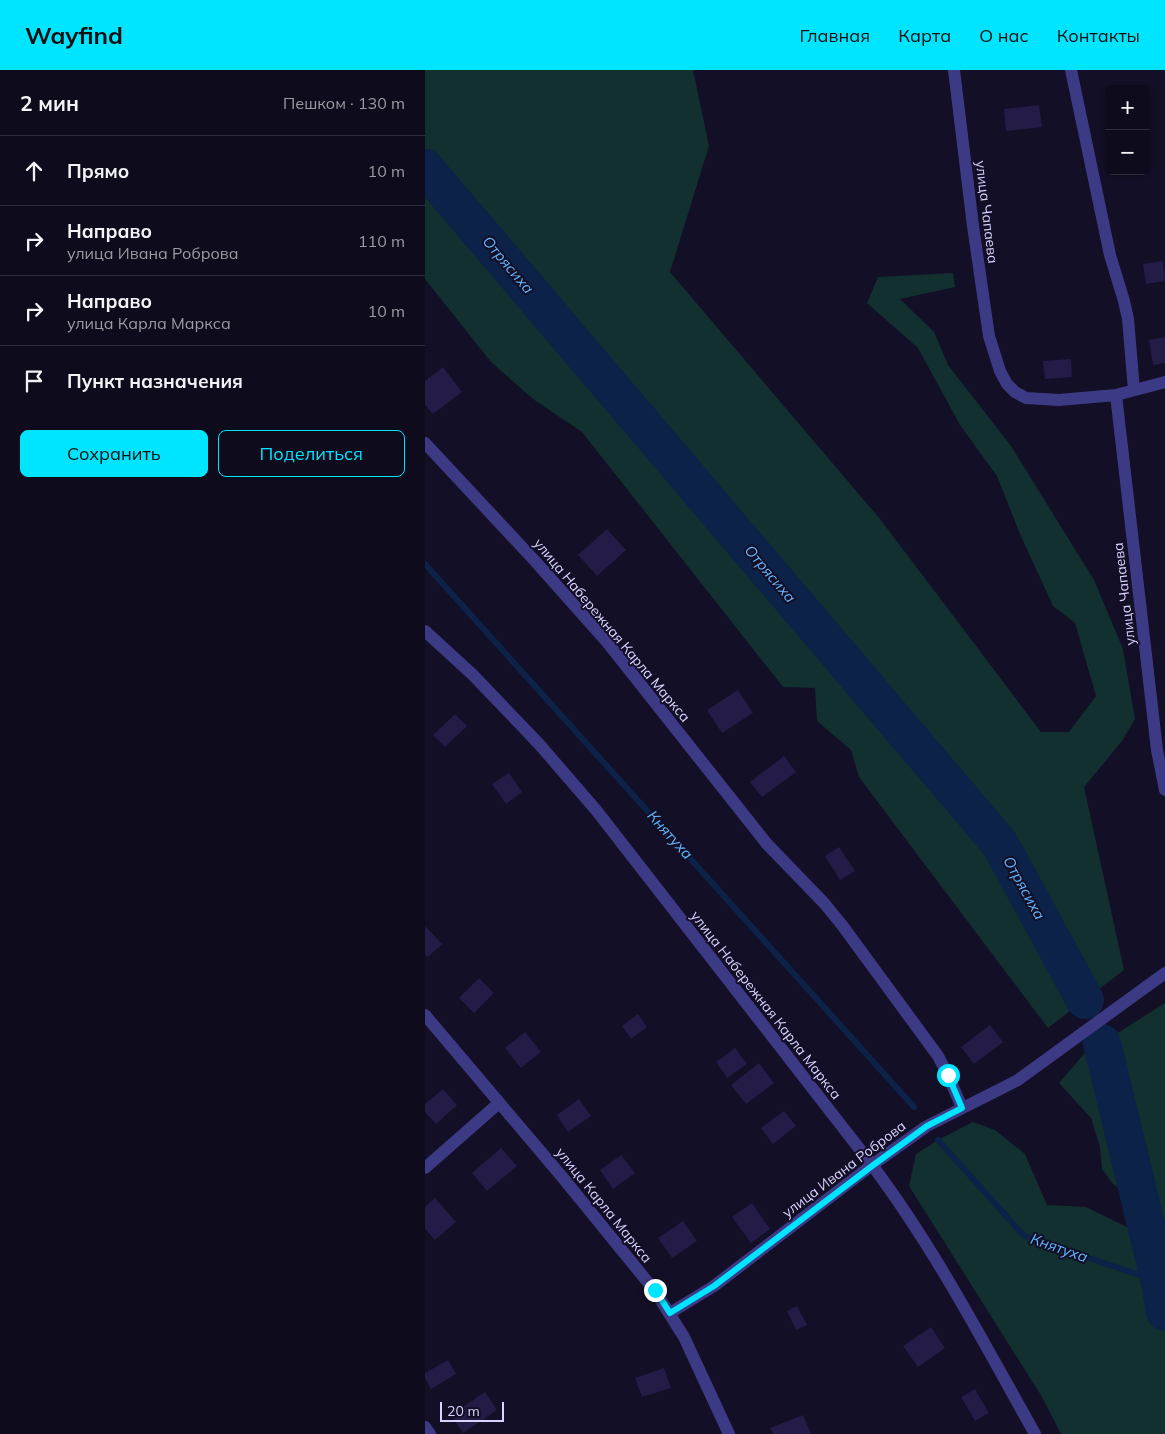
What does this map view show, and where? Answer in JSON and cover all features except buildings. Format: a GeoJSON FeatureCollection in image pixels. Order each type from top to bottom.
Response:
{"type":"FeatureCollection","features":[{"type":"Feature","properties":{"kind":"street","name":"улица Чапаева"},"geometry":{"type":"LineString","coordinates":[[955,70],[973,226],[989,336],[1000,371],[1007,384],[1015,392],[1026,398],[1042,400],[1116,395],[1157,750],[1165,790]]}},
{"type":"Feature","properties":{"kind":"street"},"geometry":{"type":"LineString","coordinates":[[1071,70],[1110,255],[1128,319],[1134,390]]}},
{"type":"Feature","properties":{"kind":"street"},"geometry":{"type":"LineString","coordinates":[[1116,395],[1165,382]]}},
{"type":"Feature","properties":{"kind":"street","name":"улица Набережная Карла Маркса"},"geometry":{"type":"LineString","coordinates":[[425,443],[535,561],[607,642],[767,844],[824,903],[842,925],[938,1056],[962,1108]]}},
{"type":"Feature","properties":{"kind":"street","name":"улица Набережная Карла Маркса"},"geometry":{"type":"LineString","coordinates":[[425,631],[473,675],[533,737],[596,810],[895,1196],[929,1248],[1035,1434]]}},
{"type":"Feature","properties":{"kind":"street","name":"улица Ивана Роброва"},"geometry":{"type":"LineString","coordinates":[[670,1313],[714,1286],[927,1126],[1017,1080],[1165,973]]}},
{"type":"Feature","properties":{"kind":"street","name":"улица Карла Маркса"},"geometry":{"type":"LineString","coordinates":[[425,1015],[612,1236],[655,1290],[684,1337],[729,1434]]}},
{"type":"Feature","properties":{"kind":"street"},"geometry":{"type":"LineString","coordinates":[[425,1168],[499,1103]]}},
{"type":"Feature","properties":{"kind":"street"},"geometry":{"type":"LineString","coordinates":[[425,1427],[429,1434]]}},
{"type":"Feature","properties":{"kind":"green space"},"geometry":{"type":"Polygon","coordinates":[[[425,70],[693,70],[709,146],[670,272],[880,519],[1041,732],[1069,732],[1096,696],[1075,623],[1053,606],[1020,534],[997,476],[960,425],[918,348],[867,303],[878,277],[953,273],[955,287],[900,299],[934,332],[948,365],[1011,446],[1094,580],[1123,649],[1135,719],[1122,741],[1084,787],[1124,970],[1048,1028],[859,777],[851,750],[817,721],[815,688],[783,687],[582,432],[533,399],[491,362],[425,279],[425,70]]]}},
{"type":"Feature","properties":{"kind":"green space"},"geometry":{"type":"Polygon","coordinates":[[[1165,1003],[1165,1434],[1061,1434],[1042,1397],[909,1186],[916,1154],[973,1122],[995,1130],[1025,1154],[1047,1205],[1086,1207],[1129,1228],[1129,1195],[1113,1184],[1102,1169],[1100,1147],[1091,1118],[1059,1083],[1090,1047],[1102,1043],[1165,1003]]]}},
{"type":"Feature","properties":{"kind":"waterway","name":"Отрясиха"},"geometry":{"type":"LineString","coordinates":[[425,168],[1000,844],[1085,1000]]}},
{"type":"Feature","properties":{"kind":"waterway","name":"Княтуха"},"geometry":{"type":"LineString","coordinates":[[425,564],[914,1107]]}},
{"type":"Feature","properties":{"kind":"waterway","name":"Отрясиха"},"geometry":{"type":"LineString","coordinates":[[1102,1043],[1160,1282],[1165,1312]]}},
{"type":"Feature","properties":{"kind":"waterway","name":"Княтуха"},"geometry":{"type":"LineString","coordinates":[[938,1140],[1024,1236],[1160,1282]]}},
{"type":"Feature","properties":{"kind":"route"},"geometry":{"type":"LineString","coordinates":[[655,1290],[670,1313],[691,1302],[927,1126],[962,1108],[948,1075]]}}]}
